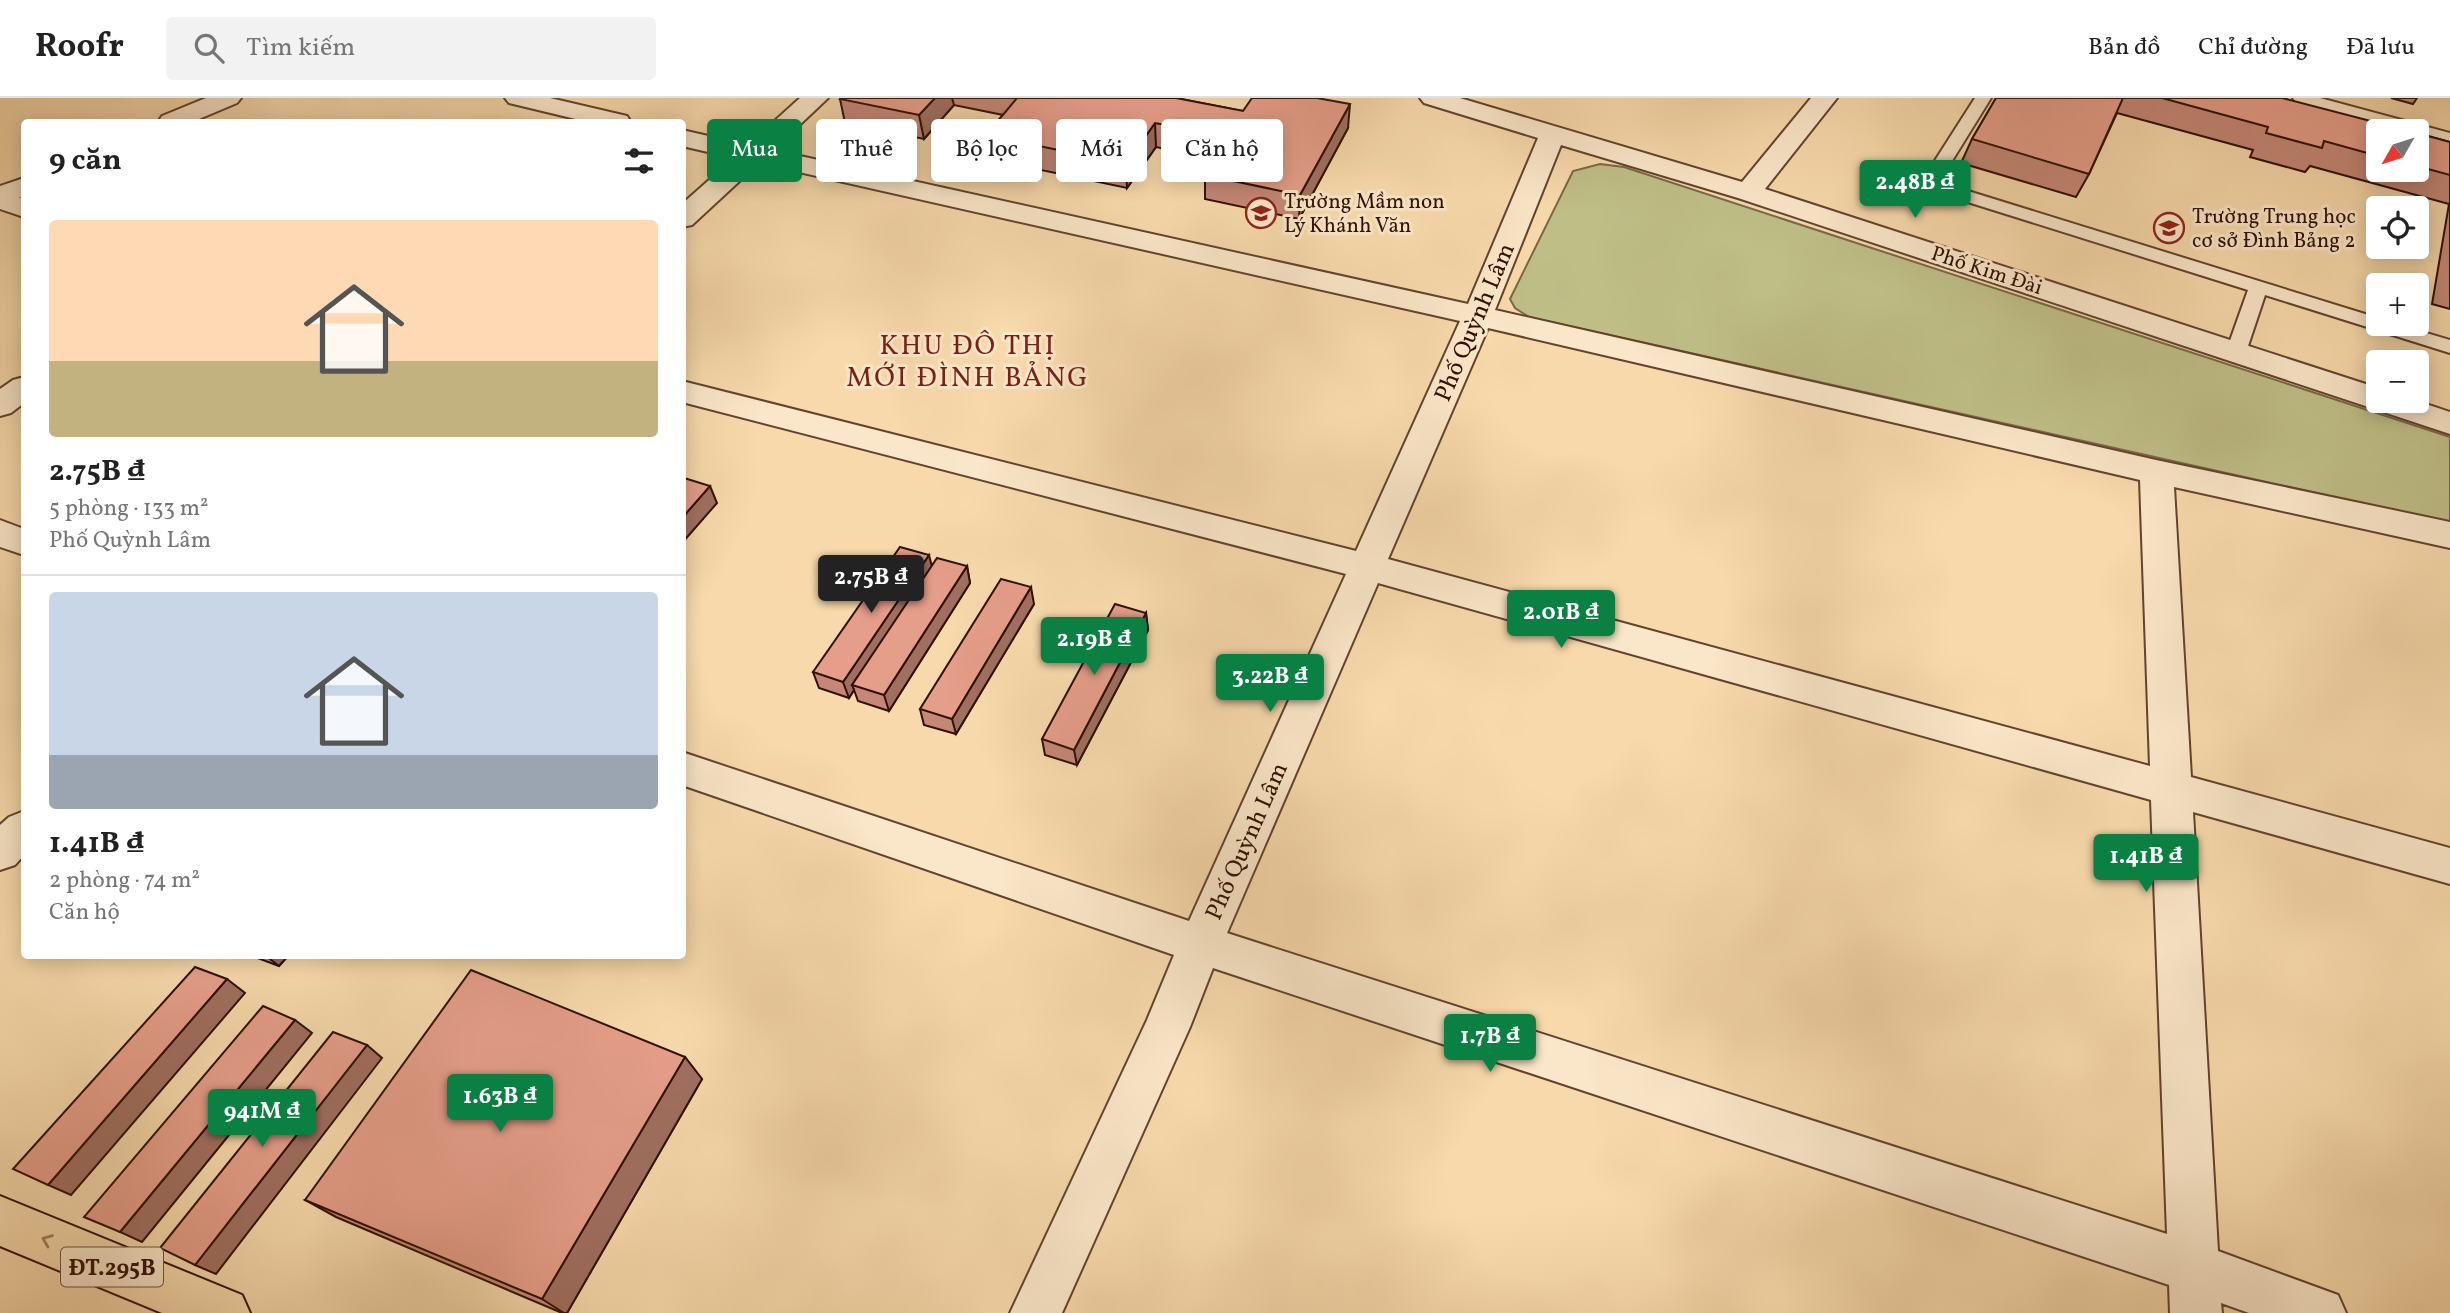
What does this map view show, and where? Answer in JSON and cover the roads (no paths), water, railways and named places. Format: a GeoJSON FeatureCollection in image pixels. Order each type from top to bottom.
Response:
{"type":"FeatureCollection","features":[{"type":"Feature","properties":{"kind":"main road","name":"ĐT.295B"},"geometry":{"type":"LineString","coordinates":[[0,1221],[223,1313]]}},
{"type":"Feature","properties":{"kind":"street"},"geometry":{"type":"LineString","coordinates":[[178,119],[228,98]]}},
{"type":"Feature","properties":{"kind":"street"},"geometry":{"type":"LineString","coordinates":[[518,98],[606,119]]}},
{"type":"Feature","properties":{"kind":"street"},"geometry":{"type":"LineString","coordinates":[[791,119],[814,98]]}},
{"type":"Feature","properties":{"kind":"street","name":"Phố Kim Đài"},"geometry":{"type":"LineString","coordinates":[[1433,98],[1748,192],[2366,395]]}},
{"type":"Feature","properties":{"kind":"street"},"geometry":{"type":"LineString","coordinates":[[1748,192],[1824,98]]}},
{"type":"Feature","properties":{"kind":"street","name":"Phố Quỳnh Lâm"},"geometry":{"type":"LineString","coordinates":[[1036,1313],[1167,1027],[1200,944],[1478,316],[1552,135]]}},
{"type":"Feature","properties":{"kind":"street"},"geometry":{"type":"LineString","coordinates":[[686,139],[707,144]]}},
{"type":"Feature","properties":{"kind":"street"},"geometry":{"type":"LineString","coordinates":[[802,166],[1478,316],[2157,472],[2450,535]]}},
{"type":"Feature","properties":{"kind":"street"},"geometry":{"type":"LineString","coordinates":[[686,215],[722,182]]}},
{"type":"Feature","properties":{"kind":"street"},"geometry":{"type":"LineString","coordinates":[[0,198],[21,188]]}},
{"type":"Feature","properties":{"kind":"street"},"geometry":{"type":"LineString","coordinates":[[0,198],[21,208]]}},
{"type":"Feature","properties":{"kind":"street"},"geometry":{"type":"LineString","coordinates":[[0,405],[21,389]]}},
{"type":"Feature","properties":{"kind":"street"},"geometry":{"type":"LineString","coordinates":[[686,392],[1368,567],[2450,866]]}},
{"type":"Feature","properties":{"kind":"street","name":"Phố Kim Đài"},"geometry":{"type":"LineString","coordinates":[[2420,413],[2450,423]]}},
{"type":"Feature","properties":{"kind":"street"},"geometry":{"type":"LineString","coordinates":[[2157,472],[2196,1313]]}},
{"type":"Feature","properties":{"kind":"street"},"geometry":{"type":"LineString","coordinates":[[0,533],[21,541]]}},
{"type":"Feature","properties":{"kind":"street"},"geometry":{"type":"LineString","coordinates":[[686,769],[1200,944],[2195,1268],[2320,1313]]}},
{"type":"Feature","properties":{"kind":"street"},"geometry":{"type":"LineString","coordinates":[[0,852],[21,832]]}},
{"type":"Feature","properties":{"kind":"lane"},"geometry":{"type":"LineString","coordinates":[[1983,98],[1929,184],[2450,348]]}},
{"type":"Feature","properties":{"kind":"lane"},"geometry":{"type":"LineString","coordinates":[[2301,98],[2450,138]]}},
{"type":"Feature","properties":{"kind":"lane"},"geometry":{"type":"LineString","coordinates":[[2236,352],[2258,288]]}},
{"type":"Feature","properties":{"kind":"place","name":"Trường Mầm non Lý Khánh Văn"},"geometry":{"type":"Point","coordinates":[1261,213]}},
{"type":"Feature","properties":{"kind":"place","name":"Trường Trung học cơ sở Đình Bảng 2"},"geometry":{"type":"Point","coordinates":[2169,228]}},
{"type":"Feature","properties":{"kind":"district","name":"KHU ĐÔ THỊ MỚI ĐÌNH BẢNG"},"geometry":{"type":"Point","coordinates":[968,360]}}]}
